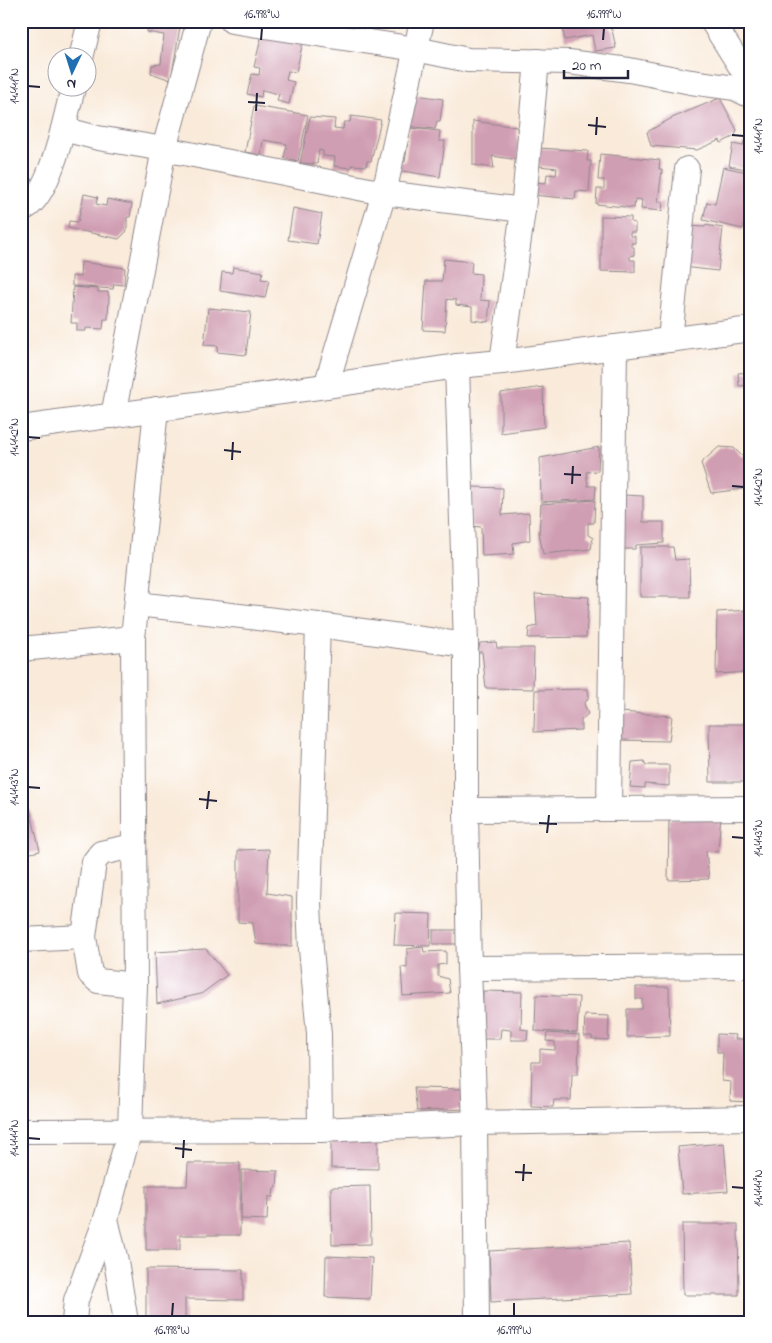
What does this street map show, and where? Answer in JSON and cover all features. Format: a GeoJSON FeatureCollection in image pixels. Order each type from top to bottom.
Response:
{"type":"FeatureCollection","features":[{"type":"Feature","properties":{"kind":"street"},"geometry":{"type":"LineString","coordinates":[[83,48],[90,21]]}},
{"type":"Feature","properties":{"kind":"street"},"geometry":{"type":"LineString","coordinates":[[113,416],[164,149],[199,21]]}},
{"type":"Feature","properties":{"kind":"street"},"geometry":{"type":"LineString","coordinates":[[232,21],[416,49],[468,60],[569,62],[629,70],[735,88],[751,96]]}},
{"type":"Feature","properties":{"kind":"street"},"geometry":{"type":"LineString","coordinates":[[326,386],[384,193],[422,21]]}},
{"type":"Feature","properties":{"kind":"street"},"geometry":{"type":"LineString","coordinates":[[712,21],[751,83]]}},
{"type":"Feature","properties":{"kind":"street"},"geometry":{"type":"LineString","coordinates":[[502,362],[523,210],[537,62]]}},
{"type":"Feature","properties":{"kind":"street"},"geometry":{"type":"LineString","coordinates":[[23,216],[40,192],[53,165],[71,98]]}},
{"type":"Feature","properties":{"kind":"street"},"geometry":{"type":"LineString","coordinates":[[63,129],[98,138],[164,149],[384,193],[523,210]]}},
{"type":"Feature","properties":{"kind":"street"},"geometry":{"type":"LineString","coordinates":[[670,340],[688,169]]}},
{"type":"Feature","properties":{"kind":"street"},"geometry":{"type":"LineString","coordinates":[[21,428],[457,366],[502,362],[751,329]]}},
{"type":"Feature","properties":{"kind":"street"},"geometry":{"type":"LineString","coordinates":[[609,810],[615,347]]}},
{"type":"Feature","properties":{"kind":"street"},"geometry":{"type":"LineString","coordinates":[[457,366],[466,644],[466,810],[469,968],[475,1123],[477,1322]]}},
{"type":"Feature","properties":{"kind":"street"},"geometry":{"type":"LineString","coordinates":[[74,1322],[76,1300],[106,1218],[130,1130],[135,985],[132,638],[156,409]]}},
{"type":"Feature","properties":{"kind":"street"},"geometry":{"type":"LineString","coordinates":[[137,604],[466,644]]}},
{"type":"Feature","properties":{"kind":"street"},"geometry":{"type":"LineString","coordinates":[[318,625],[309,902],[311,949],[319,1034],[320,1130]]}},
{"type":"Feature","properties":{"kind":"street"},"geometry":{"type":"LineString","coordinates":[[21,649],[132,638]]}},
{"type":"Feature","properties":{"kind":"street"},"geometry":{"type":"LineString","coordinates":[[466,810],[751,808]]}},
{"type":"Feature","properties":{"kind":"street"},"geometry":{"type":"LineString","coordinates":[[133,846],[101,853],[94,862],[84,937],[90,974],[98,981],[135,985]]}},
{"type":"Feature","properties":{"kind":"street"},"geometry":{"type":"LineString","coordinates":[[21,940],[84,937]]}},
{"type":"Feature","properties":{"kind":"street"},"geometry":{"type":"LineString","coordinates":[[469,968],[751,966]]}},
{"type":"Feature","properties":{"kind":"street"},"geometry":{"type":"LineString","coordinates":[[21,1130],[320,1130],[475,1123],[751,1118]]}},
{"type":"Feature","properties":{"kind":"street"},"geometry":{"type":"LineString","coordinates":[[106,1218],[116,1261],[126,1322]]}},
{"type":"Feature","properties":{"kind":"building"},"geometry":{"type":"Polygon","coordinates":[[[148,21],[181,21],[171,80],[151,73],[152,65],[161,64],[164,35],[147,32],[148,21]]]}},
{"type":"Feature","properties":{"kind":"building"},"geometry":{"type":"Polygon","coordinates":[[[561,21],[609,22],[616,48],[595,51],[592,35],[565,40],[561,21]]]}},
{"type":"Feature","properties":{"kind":"building"},"geometry":{"type":"Polygon","coordinates":[[[262,34],[303,42],[296,72],[288,71],[286,80],[294,82],[289,104],[277,101],[279,94],[262,90],[261,97],[247,94],[252,74],[259,75],[260,68],[254,67],[262,34]]]}},
{"type":"Feature","properties":{"kind":"building"},"geometry":{"type":"Polygon","coordinates":[[[410,94],[443,99],[440,121],[437,121],[435,129],[405,126],[410,94]]]}},
{"type":"Feature","properties":{"kind":"building"},"geometry":{"type":"Polygon","coordinates":[[[720,98],[737,130],[735,136],[721,143],[720,140],[697,150],[651,146],[647,132],[672,118],[720,98]]]}},
{"type":"Feature","properties":{"kind":"building"},"geometry":{"type":"Polygon","coordinates":[[[254,106],[308,115],[298,161],[284,158],[287,144],[263,140],[261,155],[245,152],[254,106]]]}},
{"type":"Feature","properties":{"kind":"building"},"geometry":{"type":"Polygon","coordinates":[[[351,116],[381,120],[371,161],[367,161],[366,166],[351,165],[351,168],[334,166],[335,157],[323,156],[323,151],[319,150],[317,164],[300,163],[310,117],[335,119],[334,128],[343,129],[344,122],[350,122],[351,116]]]}},
{"type":"Feature","properties":{"kind":"building"},"geometry":{"type":"Polygon","coordinates":[[[473,121],[517,127],[519,160],[492,156],[494,168],[473,165],[473,121]]]}},
{"type":"Feature","properties":{"kind":"building"},"geometry":{"type":"Polygon","coordinates":[[[410,128],[440,131],[439,141],[445,141],[440,177],[396,170],[397,161],[405,162],[410,128]]]}},
{"type":"Feature","properties":{"kind":"building"},"geometry":{"type":"Polygon","coordinates":[[[744,141],[751,142],[751,170],[729,166],[733,144],[743,146],[744,141]]]}},
{"type":"Feature","properties":{"kind":"building"},"geometry":{"type":"Polygon","coordinates":[[[538,148],[588,151],[587,161],[591,161],[589,192],[576,191],[575,199],[532,195],[533,182],[546,183],[547,174],[556,175],[557,168],[539,166],[540,162],[537,162],[538,148]]]}},
{"type":"Feature","properties":{"kind":"building"},"geometry":{"type":"Polygon","coordinates":[[[600,154],[660,160],[659,169],[662,169],[658,202],[663,202],[662,211],[641,209],[642,200],[635,199],[634,208],[596,204],[597,189],[604,189],[604,180],[598,180],[600,154]]]}},
{"type":"Feature","properties":{"kind":"building"},"geometry":{"type":"Polygon","coordinates":[[[723,167],[747,172],[745,183],[751,184],[751,195],[743,229],[703,220],[707,202],[715,204],[723,167]]]}},
{"type":"Feature","properties":{"kind":"building"},"geometry":{"type":"Polygon","coordinates":[[[84,194],[98,197],[96,204],[106,206],[107,199],[132,204],[130,217],[127,217],[127,231],[119,239],[68,228],[69,221],[78,222],[84,194]]]}},
{"type":"Feature","properties":{"kind":"building"},"geometry":{"type":"Polygon","coordinates":[[[293,208],[322,214],[317,244],[288,240],[293,208]]]}},
{"type":"Feature","properties":{"kind":"building"},"geometry":{"type":"Polygon","coordinates":[[[601,216],[631,217],[631,222],[635,223],[635,232],[630,232],[630,236],[635,236],[635,243],[631,243],[631,247],[634,247],[634,255],[630,256],[630,260],[635,260],[635,272],[601,271],[601,216]]]}},
{"type":"Feature","properties":{"kind":"building"},"geometry":{"type":"Polygon","coordinates":[[[705,225],[723,228],[718,271],[683,267],[687,226],[705,227],[705,225]]]}},
{"type":"Feature","properties":{"kind":"building"},"geometry":{"type":"Polygon","coordinates":[[[748,234],[751,235],[751,258],[746,258],[748,234]]]}},
{"type":"Feature","properties":{"kind":"building"},"geometry":{"type":"Polygon","coordinates":[[[444,259],[472,262],[471,273],[481,274],[480,300],[490,301],[488,322],[472,320],[472,307],[456,305],[456,300],[447,299],[445,331],[423,330],[426,281],[442,281],[444,259]]]}},
{"type":"Feature","properties":{"kind":"building"},"geometry":{"type":"Polygon","coordinates":[[[81,262],[125,268],[124,285],[114,284],[113,289],[72,286],[72,276],[80,277],[81,262]]]}},
{"type":"Feature","properties":{"kind":"building"},"geometry":{"type":"Polygon","coordinates":[[[233,267],[263,272],[261,279],[269,280],[265,298],[220,291],[222,272],[232,273],[233,267]]]}},
{"type":"Feature","properties":{"kind":"building"},"geometry":{"type":"Polygon","coordinates":[[[73,287],[98,289],[98,292],[108,292],[108,319],[104,319],[103,329],[86,328],[86,331],[77,331],[77,323],[71,323],[73,287]]]}},
{"type":"Feature","properties":{"kind":"building"},"geometry":{"type":"Polygon","coordinates":[[[208,308],[251,312],[246,355],[217,352],[218,346],[204,345],[208,308]]]}},
{"type":"Feature","properties":{"kind":"building"},"geometry":{"type":"Polygon","coordinates":[[[751,372],[751,385],[739,386],[738,373],[751,372]]]}},
{"type":"Feature","properties":{"kind":"building"},"geometry":{"type":"Polygon","coordinates":[[[543,387],[544,427],[501,433],[501,393],[543,387]]]}},
{"type":"Feature","properties":{"kind":"building"},"geometry":{"type":"Polygon","coordinates":[[[599,447],[598,471],[586,472],[588,486],[596,486],[595,499],[541,502],[540,458],[599,447]]]}},
{"type":"Feature","properties":{"kind":"building"},"geometry":{"type":"Polygon","coordinates":[[[719,447],[734,448],[742,456],[751,456],[751,488],[711,493],[701,463],[719,447]]]}},
{"type":"Feature","properties":{"kind":"building"},"geometry":{"type":"Polygon","coordinates":[[[472,487],[503,488],[502,515],[529,513],[530,540],[513,543],[514,554],[482,556],[481,527],[471,526],[472,487]]]}},
{"type":"Feature","properties":{"kind":"building"},"geometry":{"type":"Polygon","coordinates":[[[623,495],[643,496],[643,522],[664,522],[664,543],[636,545],[635,549],[613,549],[623,495]]]}},
{"type":"Feature","properties":{"kind":"building"},"geometry":{"type":"Polygon","coordinates":[[[595,500],[594,523],[588,523],[588,535],[593,538],[591,549],[543,554],[539,533],[541,504],[595,500]]]}},
{"type":"Feature","properties":{"kind":"building"},"geometry":{"type":"Polygon","coordinates":[[[640,547],[673,547],[675,560],[689,559],[690,597],[640,597],[640,547]]]}},
{"type":"Feature","properties":{"kind":"building"},"geometry":{"type":"Polygon","coordinates":[[[535,594],[589,597],[586,637],[528,638],[529,628],[537,626],[535,594]]]}},
{"type":"Feature","properties":{"kind":"building"},"geometry":{"type":"Polygon","coordinates":[[[751,610],[751,672],[716,674],[717,612],[751,610]]]}},
{"type":"Feature","properties":{"kind":"building"},"geometry":{"type":"Polygon","coordinates":[[[496,642],[497,648],[534,648],[533,689],[486,688],[482,652],[478,652],[480,643],[496,642]]]}},
{"type":"Feature","properties":{"kind":"building"},"geometry":{"type":"Polygon","coordinates":[[[588,689],[589,697],[584,704],[588,714],[581,720],[581,730],[534,732],[535,690],[588,689]]]}},
{"type":"Feature","properties":{"kind":"building"},"geometry":{"type":"Polygon","coordinates":[[[621,712],[672,716],[669,741],[618,740],[621,712]]]}},
{"type":"Feature","properties":{"kind":"building"},"geometry":{"type":"Polygon","coordinates":[[[709,724],[751,724],[751,782],[710,782],[709,724]]]}},
{"type":"Feature","properties":{"kind":"building"},"geometry":{"type":"Polygon","coordinates":[[[644,761],[646,765],[669,765],[669,786],[645,784],[645,788],[630,787],[632,762],[644,761]]]}},
{"type":"Feature","properties":{"kind":"building"},"geometry":{"type":"Polygon","coordinates":[[[30,809],[40,851],[21,855],[21,811],[30,809]]]}},
{"type":"Feature","properties":{"kind":"building"},"geometry":{"type":"Polygon","coordinates":[[[721,814],[718,852],[706,851],[709,879],[668,880],[669,819],[721,814]]]}},
{"type":"Feature","properties":{"kind":"building"},"geometry":{"type":"Polygon","coordinates":[[[269,849],[267,893],[292,897],[292,946],[256,944],[253,923],[238,922],[238,850],[269,849]]]}},
{"type":"Feature","properties":{"kind":"building"},"geometry":{"type":"Polygon","coordinates":[[[396,913],[431,914],[430,946],[394,945],[396,913]]]}},
{"type":"Feature","properties":{"kind":"building"},"geometry":{"type":"Polygon","coordinates":[[[433,930],[458,930],[458,944],[433,944],[433,930]]]}},
{"type":"Feature","properties":{"kind":"building"},"geometry":{"type":"Polygon","coordinates":[[[423,947],[424,952],[446,951],[446,964],[438,965],[438,976],[448,979],[450,993],[403,996],[401,967],[407,968],[407,949],[423,947]]]}},
{"type":"Feature","properties":{"kind":"building"},"geometry":{"type":"Polygon","coordinates":[[[206,949],[227,975],[201,994],[157,1004],[155,952],[206,949]]]}},
{"type":"Feature","properties":{"kind":"building"},"geometry":{"type":"Polygon","coordinates":[[[636,987],[669,987],[670,1036],[627,1037],[627,1009],[642,1009],[642,999],[636,999],[636,987]]]}},
{"type":"Feature","properties":{"kind":"building"},"geometry":{"type":"Polygon","coordinates":[[[483,991],[522,992],[521,1029],[528,1030],[527,1040],[511,1040],[511,1030],[501,1029],[500,1039],[482,1039],[483,991]]]}},
{"type":"Feature","properties":{"kind":"building"},"geometry":{"type":"Polygon","coordinates":[[[536,995],[579,997],[577,1033],[535,1031],[536,995]]]}},
{"type":"Feature","properties":{"kind":"building"},"geometry":{"type":"Polygon","coordinates":[[[585,1015],[609,1016],[608,1040],[592,1039],[592,1036],[584,1036],[585,1015]]]}},
{"type":"Feature","properties":{"kind":"building"},"geometry":{"type":"Polygon","coordinates":[[[547,1033],[579,1035],[578,1074],[572,1074],[571,1100],[554,1100],[553,1107],[531,1106],[532,1062],[540,1062],[540,1049],[555,1050],[555,1042],[546,1041],[547,1033]]]}},
{"type":"Feature","properties":{"kind":"building"},"geometry":{"type":"Polygon","coordinates":[[[717,1034],[736,1035],[735,1039],[748,1039],[748,1035],[751,1035],[750,1102],[730,1101],[731,1082],[722,1081],[723,1053],[717,1052],[717,1034]]]}},
{"type":"Feature","properties":{"kind":"building"},"geometry":{"type":"Polygon","coordinates":[[[414,1088],[464,1089],[467,1109],[417,1111],[414,1088]]]}},
{"type":"Feature","properties":{"kind":"building"},"geometry":{"type":"Polygon","coordinates":[[[331,1136],[378,1136],[378,1169],[331,1168],[331,1136]]]}},
{"type":"Feature","properties":{"kind":"building"},"geometry":{"type":"Polygon","coordinates":[[[724,1143],[728,1191],[682,1194],[678,1147],[724,1143]]]}},
{"type":"Feature","properties":{"kind":"building"},"geometry":{"type":"Polygon","coordinates":[[[188,1163],[240,1163],[240,1235],[180,1235],[180,1250],[146,1250],[146,1186],[187,1186],[188,1163]]]}},
{"type":"Feature","properties":{"kind":"building"},"geometry":{"type":"Polygon","coordinates":[[[242,1170],[278,1171],[277,1188],[274,1188],[273,1197],[268,1197],[267,1220],[241,1219],[242,1170]]]}},
{"type":"Feature","properties":{"kind":"building"},"geometry":{"type":"Polygon","coordinates":[[[370,1186],[371,1244],[332,1245],[331,1187],[370,1186]]]}},
{"type":"Feature","properties":{"kind":"building"},"geometry":{"type":"Polygon","coordinates":[[[682,1224],[738,1224],[739,1295],[683,1295],[682,1224]]]}},
{"type":"Feature","properties":{"kind":"building"},"geometry":{"type":"Polygon","coordinates":[[[629,1243],[632,1294],[491,1302],[489,1251],[629,1243]]]}},
{"type":"Feature","properties":{"kind":"building"},"geometry":{"type":"Polygon","coordinates":[[[326,1256],[372,1258],[370,1299],[325,1297],[326,1256]]]}},
{"type":"Feature","properties":{"kind":"building"},"geometry":{"type":"Polygon","coordinates":[[[146,1269],[243,1270],[243,1300],[185,1299],[185,1322],[146,1322],[146,1269]]]}}]}
